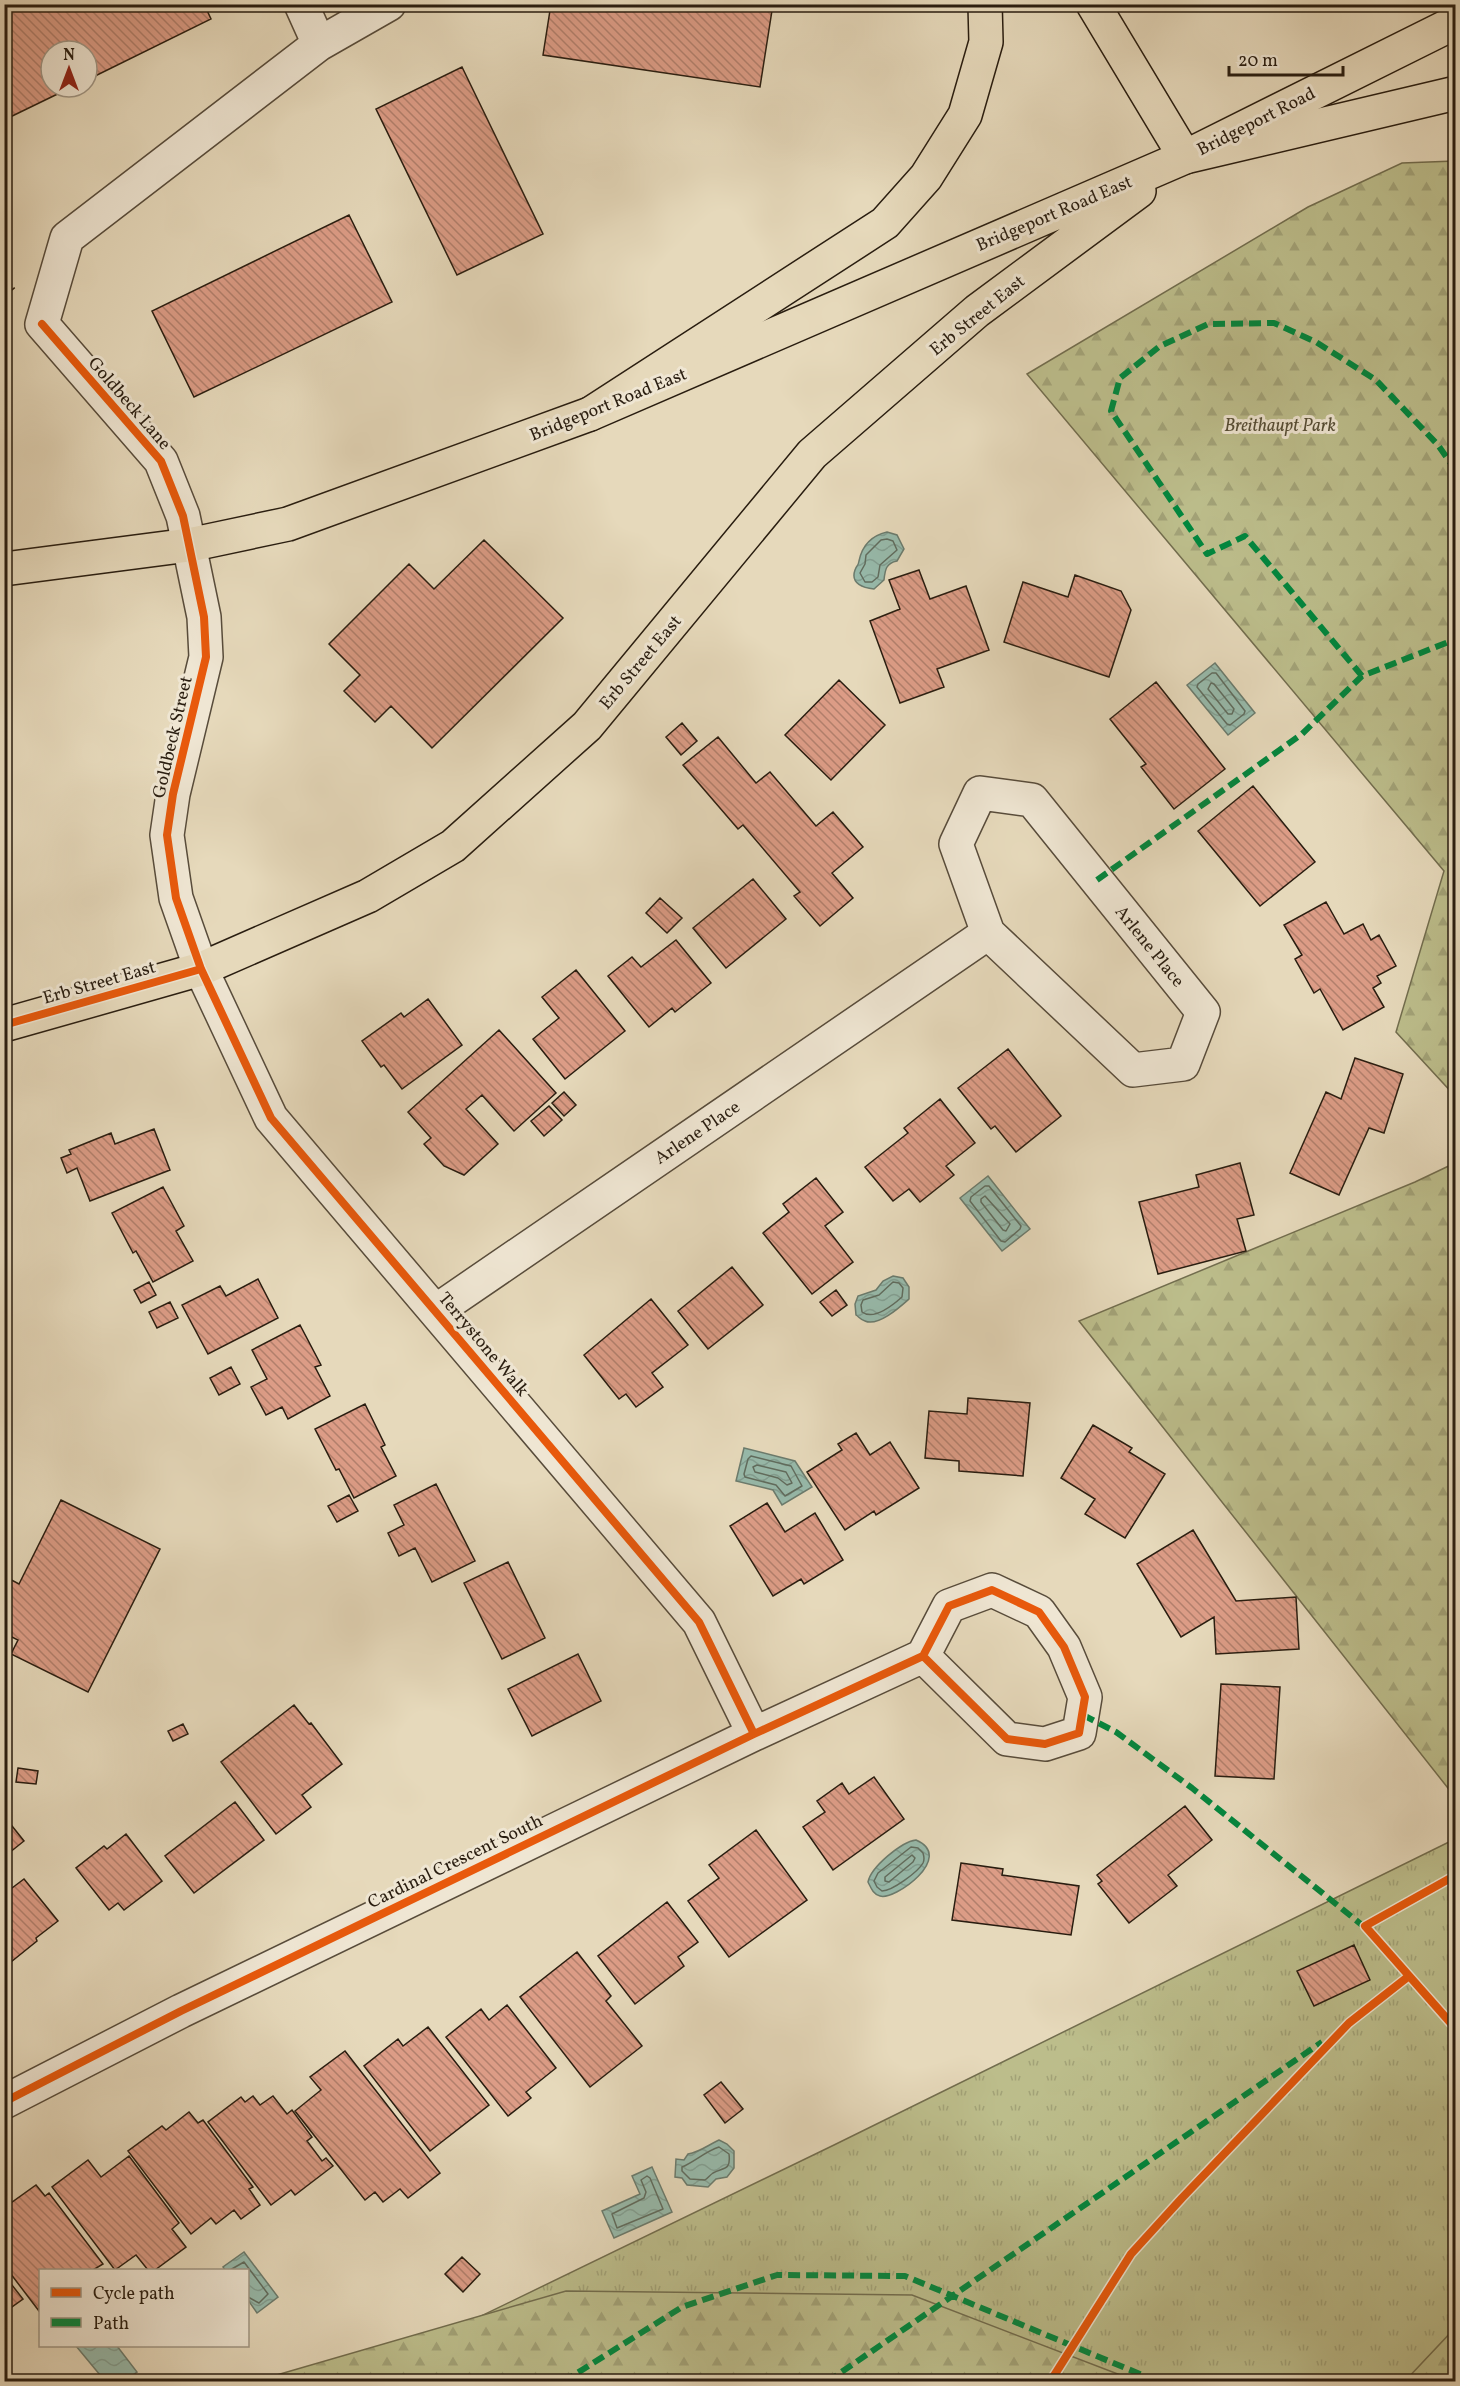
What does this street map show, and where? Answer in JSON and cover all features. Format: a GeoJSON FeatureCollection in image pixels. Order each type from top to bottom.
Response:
{"type":"FeatureCollection","features":[{"type":"Feature","properties":{"kind":"main road"},"geometry":{"type":"LineString","coordinates":[[590,414],[885,223],[926,177],[965,115],[986,42],[985,4]]}},
{"type":"Feature","properties":{"kind":"main road"},"geometry":{"type":"LineString","coordinates":[[1093,4],[1185,157],[1455,93]]}},
{"type":"Feature","properties":{"kind":"main road","name":"Bridgeport Road"},"geometry":{"type":"LineString","coordinates":[[1185,157],[1455,22]]}},
{"type":"Feature","properties":{"kind":"main road","name":"Bridgeport Road East"},"geometry":{"type":"LineString","coordinates":[[4,569],[189,545],[288,524],[590,414],[1185,157]]}},
{"type":"Feature","properties":{"kind":"main road","name":"Erb Street East"},"geometry":{"type":"LineString","coordinates":[[4,1024],[201,969],[368,896],[453,846],[587,726],[812,454],[977,311],[1185,157]]}},
{"type":"Feature","properties":{"kind":"street"},"geometry":{"type":"LineString","coordinates":[[301,4],[319,44],[389,4]]}},
{"type":"Feature","properties":{"kind":"street","name":"Goldbeck Lane"},"geometry":{"type":"LineString","coordinates":[[189,545],[183,516],[161,461],[42,324],[67,238],[319,44]]}},
{"type":"Feature","properties":{"kind":"street","name":"Goldbeck Street"},"geometry":{"type":"LineString","coordinates":[[189,545],[204,617],[206,657],[173,794],[167,835],[176,898],[201,969]]}},
{"type":"Feature","properties":{"kind":"street","name":"Arlene Place"},"geometry":{"type":"LineString","coordinates":[[980,793],[1032,800],[1203,1012],[1183,1064],[1133,1070],[988,933],[956,844],[980,793]]}},
{"type":"Feature","properties":{"kind":"street","name":"Arlene Place"},"geometry":{"type":"LineString","coordinates":[[436,1311],[988,933]]}},
{"type":"Feature","properties":{"kind":"street","name":"Terrystone Walk"},"geometry":{"type":"LineString","coordinates":[[201,969],[271,1118],[699,1622],[754,1734]]}},
{"type":"Feature","properties":{"kind":"street"},"geometry":{"type":"LineString","coordinates":[[992,1590],[1039,1612],[1064,1647],[1086,1697],[1079,1733],[1045,1744],[1007,1739],[923,1656],[950,1606],[981,1594],[992,1590]]}},
{"type":"Feature","properties":{"kind":"street","name":"Cardinal Crescent South"},"geometry":{"type":"LineString","coordinates":[[4,2102],[192,2006],[754,1734],[923,1656]]}},
{"type":"Feature","properties":{"kind":"green space","name":"Breithaupt Park"},"geometry":{"type":"Polygon","coordinates":[[[1456,161],[1455,1096],[1396,1032],[1444,871],[1027,374],[1308,207],[1402,163],[1456,161]]]}},
{"type":"Feature","properties":{"kind":"green space"},"geometry":{"type":"Polygon","coordinates":[[[1455,1163],[1455,1797],[1079,1321],[1415,1182],[1455,1163]]]}},
{"type":"Feature","properties":{"kind":"green space"},"geometry":{"type":"Polygon","coordinates":[[[1455,1839],[1455,2381],[345,2382],[834,2145],[1455,1839]]]}},
{"type":"Feature","properties":{"kind":"green space"},"geometry":{"type":"Polygon","coordinates":[[[566,2291],[912,2295],[1136,2381],[256,2381],[566,2291]]]}},
{"type":"Feature","properties":{"kind":"green space"},"geometry":{"type":"Polygon","coordinates":[[[1455,2328],[1455,2381],[1405,2381],[1455,2328]]]}},
{"type":"Feature","properties":{"kind":"water"},"geometry":{"type":"Polygon","coordinates":[[[887,532],[897,535],[904,549],[897,561],[888,565],[884,580],[874,589],[862,586],[856,582],[854,575],[862,551],[871,539],[887,532]]]}},
{"type":"Feature","properties":{"kind":"water"},"geometry":{"type":"Polygon","coordinates":[[[1215,663],[1255,713],[1228,735],[1187,685],[1215,663]]]}},
{"type":"Feature","properties":{"kind":"water"},"geometry":{"type":"Polygon","coordinates":[[[988,1176],[1030,1229],[1002,1251],[960,1198],[988,1176]]]}},
{"type":"Feature","properties":{"kind":"water"},"geometry":{"type":"Polygon","coordinates":[[[893,1276],[903,1278],[909,1287],[909,1299],[876,1321],[865,1321],[856,1315],[855,1304],[858,1296],[876,1290],[883,1281],[893,1276]]]}},
{"type":"Feature","properties":{"kind":"water"},"geometry":{"type":"Polygon","coordinates":[[[744,1448],[795,1461],[812,1487],[782,1505],[773,1490],[736,1481],[744,1448]]]}},
{"type":"Feature","properties":{"kind":"water"},"geometry":{"type":"Polygon","coordinates":[[[916,1840],[927,1847],[929,1857],[926,1867],[908,1885],[897,1892],[887,1896],[876,1894],[868,1882],[875,1869],[895,1850],[916,1840]]]}},
{"type":"Feature","properties":{"kind":"water"},"geometry":{"type":"Polygon","coordinates":[[[719,2140],[734,2151],[734,2168],[727,2177],[716,2179],[708,2187],[687,2185],[682,2178],[675,2177],[676,2159],[684,2160],[688,2154],[719,2140]]]}},
{"type":"Feature","properties":{"kind":"water"},"geometry":{"type":"Polygon","coordinates":[[[652,2167],[672,2212],[614,2238],[602,2211],[640,2194],[632,2176],[652,2167]]]}},
{"type":"Feature","properties":{"kind":"water"},"geometry":{"type":"Polygon","coordinates":[[[244,2252],[278,2297],[257,2313],[249,2301],[249,2269],[224,2269],[223,2267],[244,2252]]]}},
{"type":"Feature","properties":{"kind":"water"},"geometry":{"type":"Polygon","coordinates":[[[77,2347],[118,2347],[137,2372],[125,2381],[105,2381],[77,2347]]]}},
{"type":"Feature","properties":{"kind":"building"},"geometry":{"type":"Polygon","coordinates":[[[25,4],[204,4],[211,19],[99,74],[99,39],[39,39],[39,99],[47,99],[4,120],[4,14],[25,4]]]}},
{"type":"Feature","properties":{"kind":"building"},"geometry":{"type":"Polygon","coordinates":[[[551,4],[773,4],[760,87],[543,55],[551,4]]]}},
{"type":"Feature","properties":{"kind":"building"},"geometry":{"type":"Polygon","coordinates":[[[462,67],[543,234],[457,275],[376,109],[462,67]]]}},
{"type":"Feature","properties":{"kind":"building"},"geometry":{"type":"Polygon","coordinates":[[[349,215],[392,302],[194,397],[152,311],[349,215]]]}},
{"type":"Feature","properties":{"kind":"building"},"geometry":{"type":"Polygon","coordinates":[[[484,540],[563,618],[432,748],[391,706],[375,722],[344,691],[360,675],[329,644],[409,564],[434,589],[484,540]]]}},
{"type":"Feature","properties":{"kind":"building"},"geometry":{"type":"Polygon","coordinates":[[[919,570],[930,599],[966,586],[989,650],[937,669],[944,687],[900,703],[870,621],[900,609],[889,580],[919,570]]]}},
{"type":"Feature","properties":{"kind":"building"},"geometry":{"type":"Polygon","coordinates":[[[1075,575],[1121,591],[1131,610],[1109,677],[1004,642],[1023,582],[1068,597],[1075,575]]]}},
{"type":"Feature","properties":{"kind":"building"},"geometry":{"type":"Polygon","coordinates":[[[839,680],[885,725],[831,780],[785,735],[839,680]]]}},
{"type":"Feature","properties":{"kind":"building"},"geometry":{"type":"Polygon","coordinates":[[[1156,682],[1225,769],[1174,809],[1141,767],[1146,764],[1110,719],[1156,682]]]}},
{"type":"Feature","properties":{"kind":"building"},"geometry":{"type":"Polygon","coordinates":[[[682,723],[697,741],[681,755],[666,737],[682,723]]]}},
{"type":"Feature","properties":{"kind":"building"},"geometry":{"type":"Polygon","coordinates":[[[718,737],[756,783],[770,772],[816,826],[833,812],[863,847],[832,873],[853,898],[820,926],[794,896],[800,892],[743,825],[738,829],[683,765],[718,737]]]}},
{"type":"Feature","properties":{"kind":"building"},"geometry":{"type":"Polygon","coordinates":[[[1253,786],[1315,862],[1260,906],[1198,831],[1253,786]]]}},
{"type":"Feature","properties":{"kind":"building"},"geometry":{"type":"Polygon","coordinates":[[[753,879],[786,919],[726,968],[693,928],[753,879]]]}},
{"type":"Feature","properties":{"kind":"building"},"geometry":{"type":"Polygon","coordinates":[[[660,898],[682,918],[667,933],[646,913],[660,898]]]}},
{"type":"Feature","properties":{"kind":"building"},"geometry":{"type":"Polygon","coordinates":[[[1326,902],[1344,934],[1363,924],[1371,940],[1379,935],[1396,966],[1377,976],[1381,983],[1373,988],[1384,1007],[1343,1030],[1320,989],[1314,993],[1295,959],[1302,955],[1284,925],[1326,902]]]}},
{"type":"Feature","properties":{"kind":"building"},"geometry":{"type":"Polygon","coordinates":[[[676,940],[711,983],[675,1012],[672,1008],[649,1027],[608,976],[632,957],[641,967],[676,940]]]}},
{"type":"Feature","properties":{"kind":"building"},"geometry":{"type":"Polygon","coordinates":[[[576,970],[625,1031],[565,1079],[533,1039],[559,1018],[542,997],[576,970]]]}},
{"type":"Feature","properties":{"kind":"building"},"geometry":{"type":"Polygon","coordinates":[[[428,999],[462,1045],[402,1089],[384,1065],[381,1067],[362,1041],[401,1013],[404,1017],[428,999]]]}},
{"type":"Feature","properties":{"kind":"building"},"geometry":{"type":"Polygon","coordinates":[[[499,1030],[556,1093],[514,1131],[482,1095],[466,1109],[498,1144],[464,1175],[444,1166],[424,1144],[431,1138],[408,1112],[499,1030]]]}},
{"type":"Feature","properties":{"kind":"building"},"geometry":{"type":"Polygon","coordinates":[[[1008,1049],[1061,1116],[1016,1152],[995,1126],[991,1129],[958,1088],[1008,1049]]]}},
{"type":"Feature","properties":{"kind":"building"},"geometry":{"type":"Polygon","coordinates":[[[1355,1058],[1403,1074],[1384,1133],[1369,1128],[1339,1195],[1290,1173],[1326,1092],[1341,1099],[1355,1058]]]}},
{"type":"Feature","properties":{"kind":"building"},"geometry":{"type":"Polygon","coordinates":[[[564,1092],[576,1105],[564,1116],[552,1103],[564,1092]]]}},
{"type":"Feature","properties":{"kind":"building"},"geometry":{"type":"Polygon","coordinates":[[[940,1099],[975,1143],[946,1166],[954,1175],[920,1202],[909,1189],[893,1201],[865,1167],[908,1133],[904,1128],[940,1099]]]}},
{"type":"Feature","properties":{"kind":"building"},"geometry":{"type":"Polygon","coordinates":[[[549,1106],[562,1120],[544,1136],[531,1121],[549,1106]]]}},
{"type":"Feature","properties":{"kind":"building"},"geometry":{"type":"Polygon","coordinates":[[[154,1129],[170,1170],[90,1201],[77,1168],[67,1173],[61,1158],[71,1154],[69,1150],[111,1133],[115,1144],[154,1129]]]}},
{"type":"Feature","properties":{"kind":"building"},"geometry":{"type":"Polygon","coordinates":[[[1240,1163],[1254,1215],[1237,1219],[1246,1251],[1158,1274],[1139,1202],[1199,1187],[1196,1175],[1240,1163]]]}},
{"type":"Feature","properties":{"kind":"building"},"geometry":{"type":"Polygon","coordinates":[[[816,1178],[843,1212],[825,1226],[853,1262],[812,1294],[763,1233],[789,1212],[783,1204],[816,1178]]]}},
{"type":"Feature","properties":{"kind":"building"},"geometry":{"type":"Polygon","coordinates":[[[163,1187],[184,1226],[176,1231],[193,1261],[153,1282],[136,1251],[133,1253],[112,1213],[163,1187]]]}},
{"type":"Feature","properties":{"kind":"building"},"geometry":{"type":"Polygon","coordinates":[[[732,1267],[763,1305],[708,1349],[678,1311],[732,1267]]]}},
{"type":"Feature","properties":{"kind":"building"},"geometry":{"type":"Polygon","coordinates":[[[258,1279],[278,1318],[208,1354],[182,1305],[220,1286],[226,1296],[258,1279]]]}},
{"type":"Feature","properties":{"kind":"building"},"geometry":{"type":"Polygon","coordinates":[[[149,1282],[156,1295],[141,1303],[134,1290],[149,1282]]]}},
{"type":"Feature","properties":{"kind":"building"},"geometry":{"type":"Polygon","coordinates":[[[836,1290],[847,1305],[832,1316],[820,1302],[836,1290]]]}},
{"type":"Feature","properties":{"kind":"building"},"geometry":{"type":"Polygon","coordinates":[[[651,1299],[688,1345],[652,1373],[663,1387],[636,1407],[626,1394],[619,1399],[584,1355],[651,1299]]]}},
{"type":"Feature","properties":{"kind":"building"},"geometry":{"type":"Polygon","coordinates":[[[170,1302],[178,1318],[157,1328],[149,1312],[170,1302]]]}},
{"type":"Feature","properties":{"kind":"building"},"geometry":{"type":"Polygon","coordinates":[[[300,1325],[321,1365],[315,1367],[330,1396],[288,1419],[282,1407],[266,1415],[251,1387],[267,1379],[252,1350],[300,1325]]]}},
{"type":"Feature","properties":{"kind":"building"},"geometry":{"type":"Polygon","coordinates":[[[231,1367],[240,1384],[219,1395],[210,1378],[231,1367]]]}},
{"type":"Feature","properties":{"kind":"building"},"geometry":{"type":"Polygon","coordinates":[[[968,1398],[1030,1403],[1023,1476],[959,1471],[959,1461],[925,1458],[929,1411],[967,1414],[968,1398]]]}},
{"type":"Feature","properties":{"kind":"building"},"geometry":{"type":"Polygon","coordinates":[[[365,1404],[385,1445],[381,1447],[396,1476],[354,1498],[339,1469],[336,1470],[315,1429],[365,1404]]]}},
{"type":"Feature","properties":{"kind":"building"},"geometry":{"type":"Polygon","coordinates":[[[1093,1425],[1132,1448],[1129,1452],[1165,1474],[1125,1538],[1085,1514],[1095,1499],[1061,1478],[1093,1425]]]}},
{"type":"Feature","properties":{"kind":"building"},"geometry":{"type":"Polygon","coordinates":[[[856,1433],[870,1455],[890,1442],[919,1488],[876,1515],[874,1511],[845,1530],[807,1472],[842,1450],[838,1444],[856,1433]]]}},
{"type":"Feature","properties":{"kind":"building"},"geometry":{"type":"Polygon","coordinates":[[[436,1484],[475,1561],[432,1582],[415,1548],[399,1556],[388,1533],[404,1525],[394,1505],[436,1484]]]}},
{"type":"Feature","properties":{"kind":"building"},"geometry":{"type":"Polygon","coordinates":[[[349,1495],[358,1511],[337,1522],[328,1506],[349,1495]]]}},
{"type":"Feature","properties":{"kind":"building"},"geometry":{"type":"Polygon","coordinates":[[[61,1500],[160,1549],[88,1692],[11,1654],[18,1640],[4,1633],[4,1576],[19,1584],[61,1500]]]}},
{"type":"Feature","properties":{"kind":"building"},"geometry":{"type":"Polygon","coordinates":[[[767,1503],[785,1532],[815,1513],[843,1560],[804,1584],[801,1579],[773,1596],[730,1526],[767,1503]]]}},
{"type":"Feature","properties":{"kind":"building"},"geometry":{"type":"Polygon","coordinates":[[[1193,1530],[1236,1601],[1296,1597],[1299,1649],[1216,1654],[1214,1617],[1181,1637],[1137,1564],[1193,1530]]]}},
{"type":"Feature","properties":{"kind":"building"},"geometry":{"type":"Polygon","coordinates":[[[508,1562],[545,1638],[502,1659],[464,1583],[508,1562]]]}},
{"type":"Feature","properties":{"kind":"building"},"geometry":{"type":"Polygon","coordinates":[[[578,1654],[601,1701],[532,1736],[508,1689],[578,1654]]]}},
{"type":"Feature","properties":{"kind":"building"},"geometry":{"type":"Polygon","coordinates":[[[1221,1684],[1280,1687],[1274,1779],[1215,1776],[1221,1684]]]}},
{"type":"Feature","properties":{"kind":"building"},"geometry":{"type":"Polygon","coordinates":[[[294,1705],[309,1724],[311,1723],[342,1764],[302,1795],[311,1807],[276,1834],[221,1762],[294,1705]]]}},
{"type":"Feature","properties":{"kind":"building"},"geometry":{"type":"Polygon","coordinates":[[[183,1724],[188,1734],[173,1741],[168,1731],[183,1724]]]}},
{"type":"Feature","properties":{"kind":"building"},"geometry":{"type":"Polygon","coordinates":[[[18,1768],[38,1771],[36,1784],[16,1782],[18,1768]]]}},
{"type":"Feature","properties":{"kind":"building"},"geometry":{"type":"Polygon","coordinates":[[[874,1777],[904,1819],[833,1870],[803,1827],[825,1812],[817,1801],[842,1783],[849,1794],[874,1777]]]}},
{"type":"Feature","properties":{"kind":"building"},"geometry":{"type":"Polygon","coordinates":[[[235,1802],[264,1840],[194,1893],[165,1856],[235,1802]]]}},
{"type":"Feature","properties":{"kind":"building"},"geometry":{"type":"Polygon","coordinates":[[[1185,1806],[1212,1840],[1168,1875],[1177,1886],[1129,1923],[1098,1884],[1102,1881],[1097,1875],[1185,1806]]]}},
{"type":"Feature","properties":{"kind":"building"},"geometry":{"type":"Polygon","coordinates":[[[4,1816],[24,1841],[4,1857],[4,1816]]]}},
{"type":"Feature","properties":{"kind":"building"},"geometry":{"type":"Polygon","coordinates":[[[756,1830],[807,1900],[729,1957],[688,1901],[719,1878],[709,1865],[756,1830]]]}},
{"type":"Feature","properties":{"kind":"building"},"geometry":{"type":"Polygon","coordinates":[[[126,1834],[162,1881],[124,1910],[118,1903],[109,1910],[76,1868],[104,1846],[107,1849],[126,1834]]]}},
{"type":"Feature","properties":{"kind":"building"},"geometry":{"type":"Polygon","coordinates":[[[961,1863],[1003,1869],[1002,1875],[1079,1886],[1071,1935],[952,1920],[961,1863]]]}},
{"type":"Feature","properties":{"kind":"building"},"geometry":{"type":"Polygon","coordinates":[[[24,1879],[58,1921],[6,1966],[4,1963],[4,1894],[24,1879]]]}},
{"type":"Feature","properties":{"kind":"building"},"geometry":{"type":"Polygon","coordinates":[[[667,1902],[698,1942],[678,1957],[684,1966],[635,2004],[598,1956],[667,1902]]]}},
{"type":"Feature","properties":{"kind":"building"},"geometry":{"type":"Polygon","coordinates":[[[1354,1945],[1370,1980],[1314,2006],[1297,1971],[1354,1945]]]}},
{"type":"Feature","properties":{"kind":"building"},"geometry":{"type":"Polygon","coordinates":[[[577,1952],[611,1996],[606,2001],[642,2046],[590,2087],[520,1997],[577,1952]]]}},
{"type":"Feature","properties":{"kind":"building"},"geometry":{"type":"Polygon","coordinates":[[[507,2005],[556,2068],[526,2092],[531,2098],[508,2116],[446,2037],[481,2009],[489,2020],[507,2005]]]}},
{"type":"Feature","properties":{"kind":"building"},"geometry":{"type":"Polygon","coordinates":[[[428,2027],[489,2105],[430,2151],[364,2066],[398,2039],[403,2046],[428,2027]]]}},
{"type":"Feature","properties":{"kind":"building"},"geometry":{"type":"Polygon","coordinates":[[[345,2051],[440,2173],[408,2198],[400,2189],[383,2202],[375,2192],[365,2200],[295,2111],[321,2090],[310,2077],[345,2051]]]}},
{"type":"Feature","properties":{"kind":"building"},"geometry":{"type":"Polygon","coordinates":[[[721,2082],[743,2109],[725,2123],[704,2095],[721,2082]]]}},
{"type":"Feature","properties":{"kind":"building"},"geometry":{"type":"Polygon","coordinates":[[[253,2096],[260,2105],[273,2096],[287,2114],[292,2110],[312,2137],[307,2141],[322,2161],[326,2158],[333,2166],[295,2195],[291,2190],[271,2205],[208,2122],[241,2097],[245,2102],[253,2096]]]}},
{"type":"Feature","properties":{"kind":"building"},"geometry":{"type":"Polygon","coordinates":[[[189,2112],[198,2123],[203,2120],[253,2187],[249,2189],[260,2205],[241,2219],[234,2210],[216,2224],[211,2218],[191,2234],[128,2151],[162,2126],[166,2130],[189,2112]]]}},
{"type":"Feature","properties":{"kind":"building"},"geometry":{"type":"Polygon","coordinates":[[[129,2156],[179,2223],[172,2229],[186,2247],[156,2269],[147,2269],[136,2255],[114,2269],[52,2187],[88,2160],[101,2177],[129,2156]]]}},
{"type":"Feature","properties":{"kind":"building"},"geometry":{"type":"Polygon","coordinates":[[[36,2185],[45,2196],[49,2193],[103,2264],[95,2269],[39,2269],[39,2311],[4,2265],[4,2208],[36,2185]]]}},
{"type":"Feature","properties":{"kind":"building"},"geometry":{"type":"Polygon","coordinates":[[[462,2257],[480,2274],[463,2292],[445,2274],[462,2257]]]}},
{"type":"Feature","properties":{"kind":"building"},"geometry":{"type":"Polygon","coordinates":[[[4,2275],[23,2299],[5,2312],[10,2319],[4,2323],[4,2275]]]}},
{"type":"Feature","properties":{"kind":"marked path"},"geometry":{"type":"LineString","coordinates":[[1362,676],[1245,536],[1207,554],[1111,411],[1120,378],[1160,346],[1208,324],[1274,323],[1316,342],[1376,380],[1438,445],[1456,471]]}},
{"type":"Feature","properties":{"kind":"marked path"},"geometry":{"type":"LineString","coordinates":[[1456,561],[1452,584],[1456,608]]}},
{"type":"Feature","properties":{"kind":"marked path"},"geometry":{"type":"LineString","coordinates":[[1097,880],[1302,734],[1362,676],[1456,639]]}},
{"type":"Feature","properties":{"kind":"marked path"},"geometry":{"type":"LineString","coordinates":[[1083,1715],[1116,1732],[1192,1788],[1367,1929]]}},
{"type":"Feature","properties":{"kind":"marked path"},"geometry":{"type":"LineString","coordinates":[[827,2382],[1322,2042]]}},
{"type":"Feature","properties":{"kind":"marked path"},"geometry":{"type":"LineString","coordinates":[[563,2382],[682,2307],[777,2275],[905,2276],[1159,2382]]}},
{"type":"Feature","properties":{"kind":"cycle path"},"geometry":{"type":"LineString","coordinates":[[42,324],[161,461],[183,516],[204,617],[206,657],[173,794],[167,835],[176,898],[201,969],[271,1118],[699,1622],[754,1734]]}},
{"type":"Feature","properties":{"kind":"cycle path"},"geometry":{"type":"LineString","coordinates":[[4,1025],[201,969]]}},
{"type":"Feature","properties":{"kind":"cycle path"},"geometry":{"type":"LineString","coordinates":[[4,2102],[181,2011],[754,1734],[923,1656],[949,1606],[992,1590],[1039,1612],[1064,1647],[1085,1697],[1079,1733],[1045,1744],[1007,1739],[923,1656]]}},
{"type":"Feature","properties":{"kind":"cycle path"},"geometry":{"type":"LineString","coordinates":[[1456,1875],[1365,1926],[1456,2029]]}},
{"type":"Feature","properties":{"kind":"cycle path"},"geometry":{"type":"LineString","coordinates":[[1050,2382],[1131,2254],[1349,2023],[1409,1976]]}}]}
